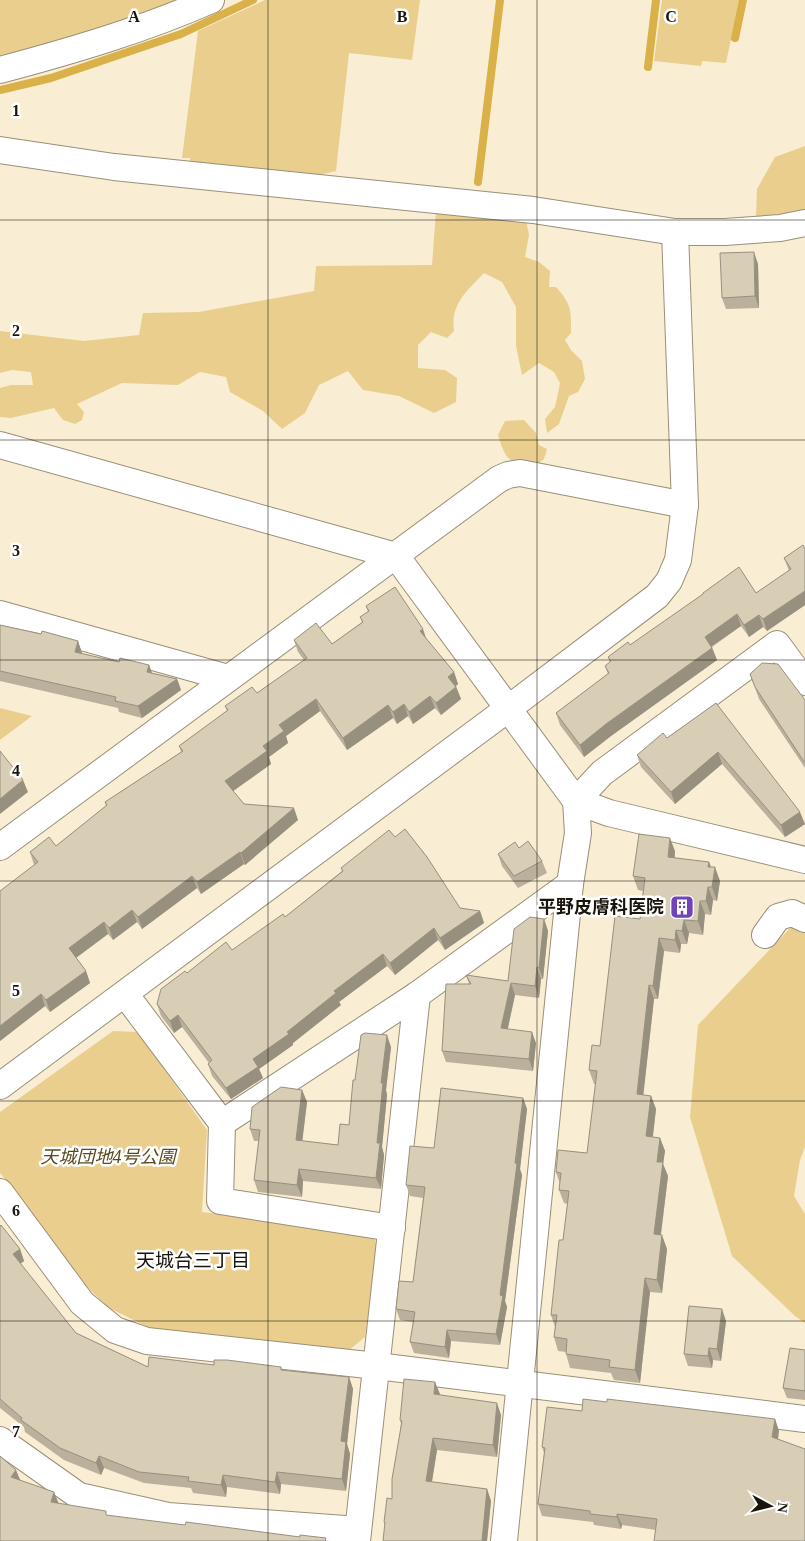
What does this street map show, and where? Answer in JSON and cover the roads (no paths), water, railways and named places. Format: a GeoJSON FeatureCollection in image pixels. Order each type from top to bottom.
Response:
{"type":"FeatureCollection","features":[{"type":"Feature","properties":{"kind":"street"},"geometry":{"type":"LineString","coordinates":[[0,70],[104,40],[186,11],[211,0]]}},
{"type":"Feature","properties":{"kind":"street"},"geometry":{"type":"LineString","coordinates":[[0,150],[114,167],[533,210],[675,232],[780,228],[805,223]]}},
{"type":"Feature","properties":{"kind":"street"},"geometry":{"type":"LineString","coordinates":[[0,1086],[509,708],[657,596],[669,581],[678,560],[685,505],[675,232]]}},
{"type":"Feature","properties":{"kind":"street"},"geometry":{"type":"LineString","coordinates":[[0,445],[396,556],[576,801],[578,833],[570,884],[519,1384],[510,1540]]}},
{"type":"Feature","properties":{"kind":"street"},"geometry":{"type":"LineString","coordinates":[[0,846],[499,479],[520,473],[685,505]]}},
{"type":"Feature","properties":{"kind":"street"},"geometry":{"type":"LineString","coordinates":[[0,614],[228,678]]}},
{"type":"Feature","properties":{"kind":"street"},"geometry":{"type":"LineString","coordinates":[[576,801],[602,772],[777,644],[805,682]]}},
{"type":"Feature","properties":{"kind":"street"},"geometry":{"type":"LineString","coordinates":[[576,801],[609,814],[805,860]]}},
{"type":"Feature","properties":{"kind":"street"},"geometry":{"type":"LineString","coordinates":[[222,1123],[417,995],[570,884]]}},
{"type":"Feature","properties":{"kind":"street"},"geometry":{"type":"LineString","coordinates":[[764,935],[778,916],[792,912],[805,919]]}},
{"type":"Feature","properties":{"kind":"street"},"geometry":{"type":"LineString","coordinates":[[125,994],[222,1123],[220,1201],[392,1228]]}},
{"type":"Feature","properties":{"kind":"street"},"geometry":{"type":"LineString","coordinates":[[0,1440],[80,1496],[168,1516],[357,1536],[417,995]]}},
{"type":"Feature","properties":{"kind":"street"},"geometry":{"type":"LineString","coordinates":[[0,1193],[82,1303],[115,1330],[146,1341],[376,1366],[805,1419]]}},
{"type":"Feature","properties":{"kind":"waterway"},"geometry":{"type":"LineString","coordinates":[[0,90],[51,78],[181,34],[253,0]]}},
{"type":"Feature","properties":{"kind":"waterway"},"geometry":{"type":"LineString","coordinates":[[478,182],[500,0]]}},
{"type":"Feature","properties":{"kind":"waterway"},"geometry":{"type":"LineString","coordinates":[[648,67],[656,0]]}},
{"type":"Feature","properties":{"kind":"waterway"},"geometry":{"type":"LineString","coordinates":[[735,38],[743,0]]}},
{"type":"Feature","properties":{"kind":"place","name":"平野皮膚科医院"},"geometry":{"type":"Point","coordinates":[682,907]}},
{"type":"Feature","properties":{"kind":"district","name":"天城台三丁目"},"geometry":{"type":"Point","coordinates":[193,1260]}},
{"type":"Feature","properties":{"kind":"park label","name":"天城団地4号公園"},"geometry":{"type":"Point","coordinates":[108,1157]}}]}
